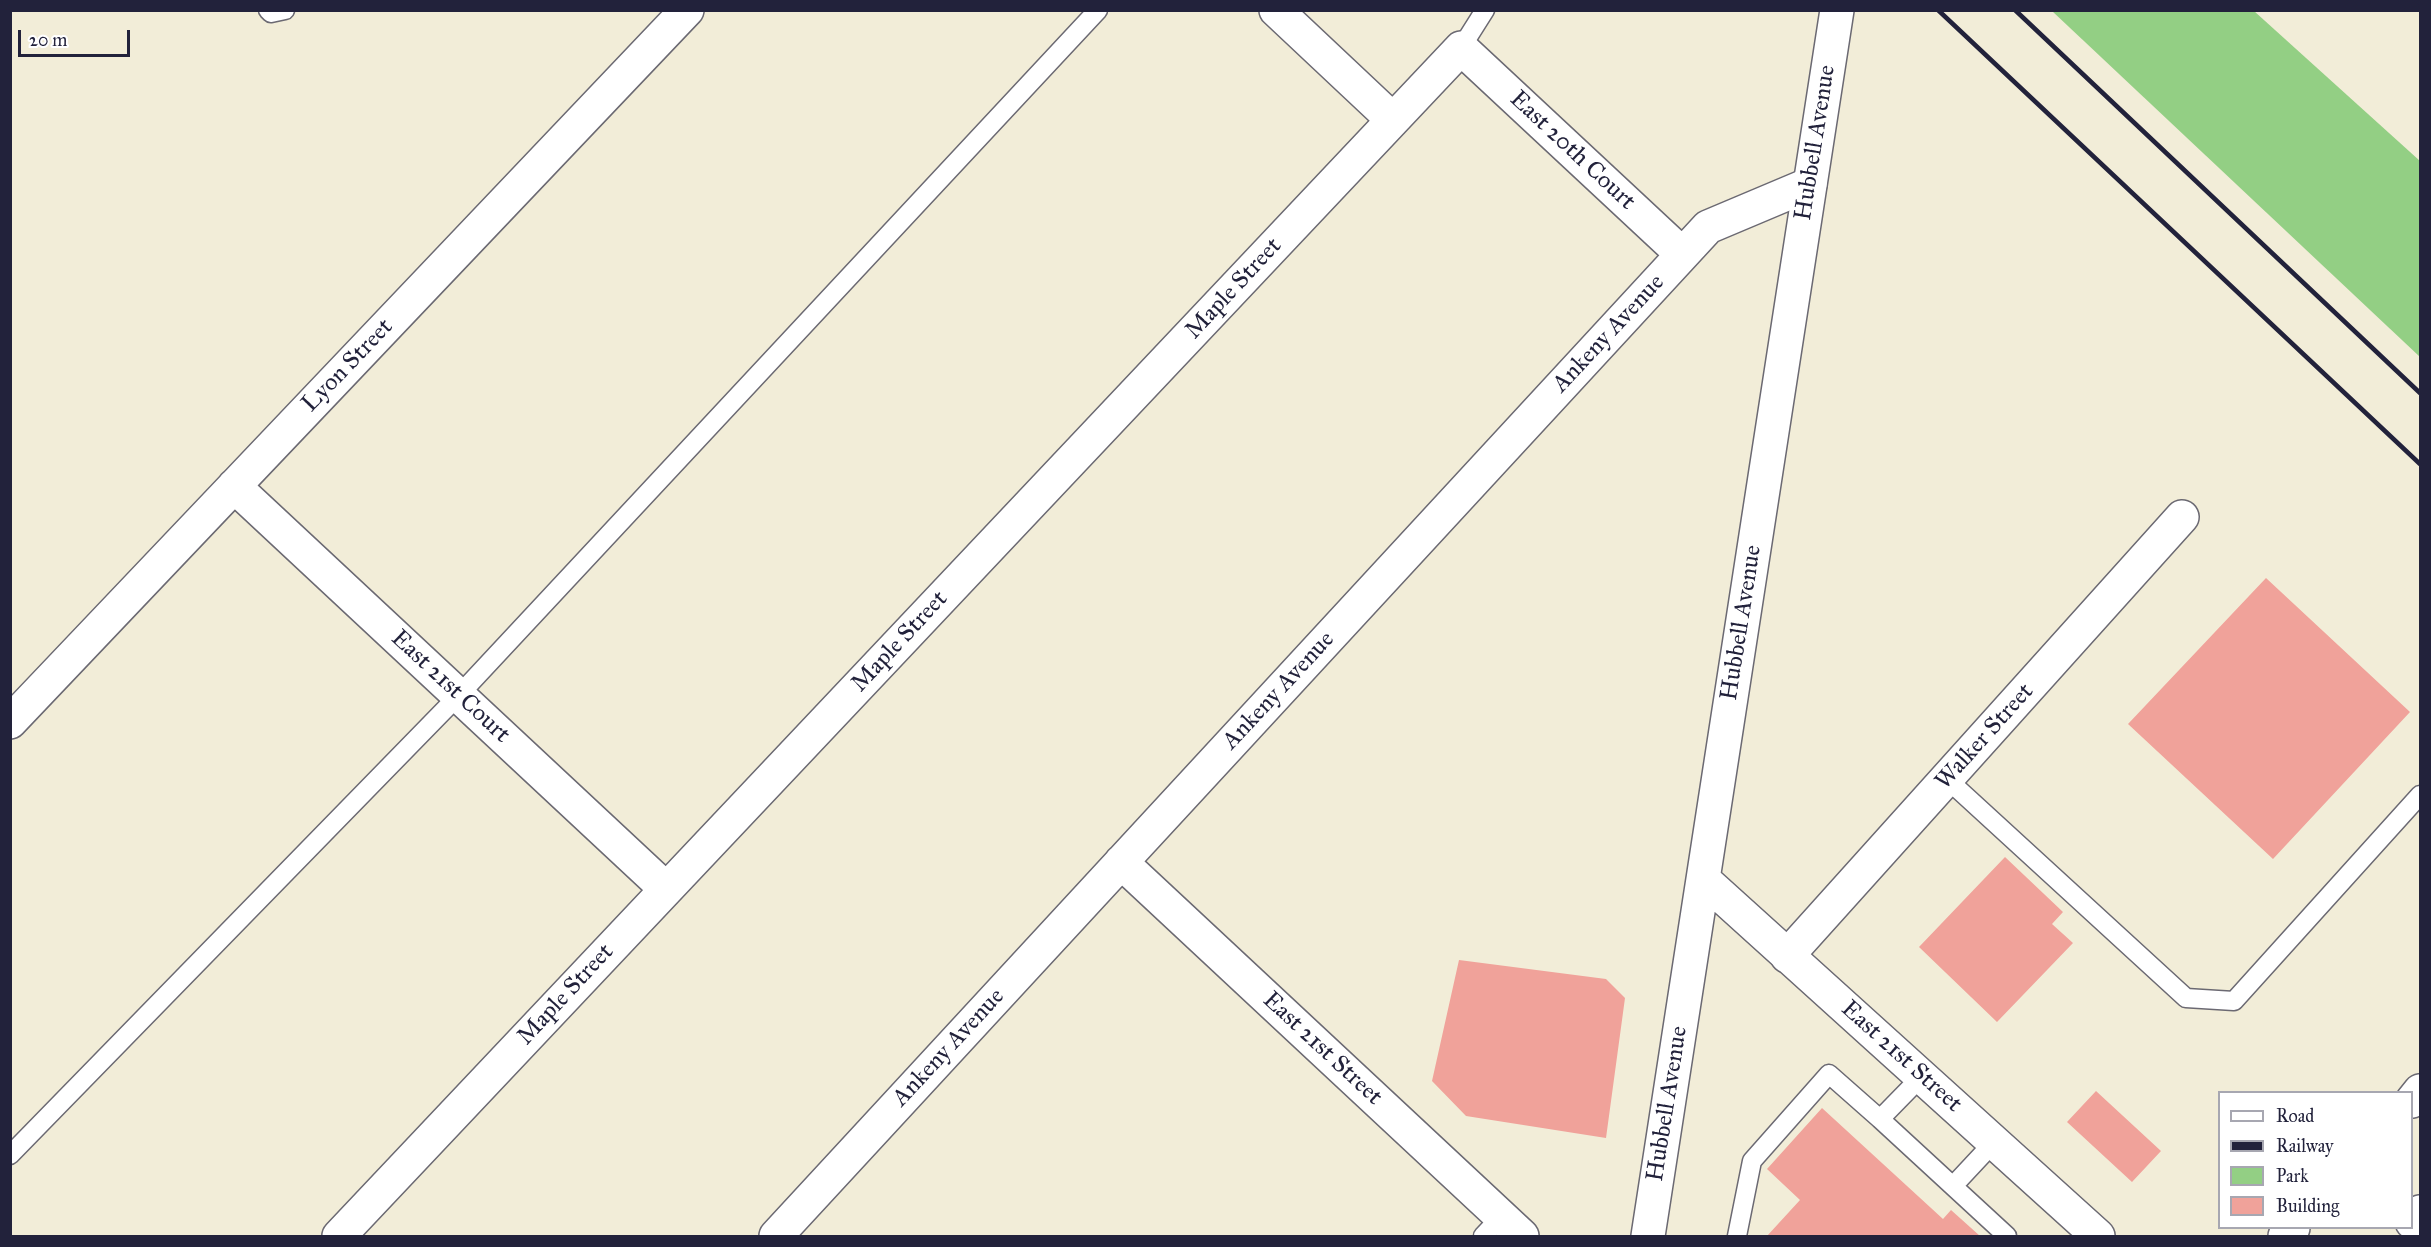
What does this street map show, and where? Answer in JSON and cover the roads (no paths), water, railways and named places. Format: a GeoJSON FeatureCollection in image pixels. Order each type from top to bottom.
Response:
{"type":"FeatureCollection","features":[{"type":"Feature","properties":{"kind":"street","name":"Lyon Street"},"geometry":{"type":"LineString","coordinates":[[10,722],[687,10]]}},
{"type":"Feature","properties":{"kind":"street"},"geometry":{"type":"LineString","coordinates":[[1276,10],[1394,120]]}},
{"type":"Feature","properties":{"kind":"street","name":"Hubbell Avenue"},"geometry":{"type":"LineString","coordinates":[[1648,1236],[1837,10]]}},
{"type":"Feature","properties":{"kind":"street","name":"Maple Street"},"geometry":{"type":"LineString","coordinates":[[339,1236],[1461,48]]}},
{"type":"Feature","properties":{"kind":"street","name":"East 20th Court"},"geometry":{"type":"LineString","coordinates":[[1461,48],[1682,254]]}},
{"type":"Feature","properties":{"kind":"street","name":"Ankeny Avenue"},"geometry":{"type":"LineString","coordinates":[[776,1236],[1708,226],[1810,184]]}},
{"type":"Feature","properties":{"kind":"street","name":"East 21st Court"},"geometry":{"type":"LineString","coordinates":[[234,486],[666,889]]}},
{"type":"Feature","properties":{"kind":"street","name":"Walker Street"},"geometry":{"type":"LineString","coordinates":[[1787,956],[2182,517]]}},
{"type":"Feature","properties":{"kind":"street","name":"East 21st Street"},"geometry":{"type":"LineString","coordinates":[[1121,862],[1502,1230]]}},
{"type":"Feature","properties":{"kind":"street","name":"East 21st Street"},"geometry":{"type":"LineString","coordinates":[[1703,879],[2098,1236]]}},
{"type":"Feature","properties":{"kind":"lane"},"geometry":{"type":"LineString","coordinates":[[268,10],[271,13],[285,10]]}},
{"type":"Feature","properties":{"kind":"lane"},"geometry":{"type":"LineString","coordinates":[[10,1155],[459,695],[1098,10]]}},
{"type":"Feature","properties":{"kind":"lane"},"geometry":{"type":"LineString","coordinates":[[1461,48],[1485,10]]}},
{"type":"Feature","properties":{"kind":"lane"},"geometry":{"type":"LineString","coordinates":[[1947,779],[2186,998],[2234,1000],[2421,795]]}},
{"type":"Feature","properties":{"kind":"lane"},"geometry":{"type":"LineString","coordinates":[[1737,1236],[1746,1181],[1752,1161],[1766,1142],[1829,1074],[2007,1236]]}},
{"type":"Feature","properties":{"kind":"lane"},"geometry":{"type":"LineString","coordinates":[[1880,1119],[1922,1076]]}},
{"type":"Feature","properties":{"kind":"lane"},"geometry":{"type":"LineString","coordinates":[[1953,1186],[1995,1141]]}},
{"type":"Feature","properties":{"kind":"railway"},"geometry":{"type":"LineString","coordinates":[[1938,10],[2420,464]]}},
{"type":"Feature","properties":{"kind":"railway"},"geometry":{"type":"LineString","coordinates":[[2015,10],[2420,393]]}}]}
